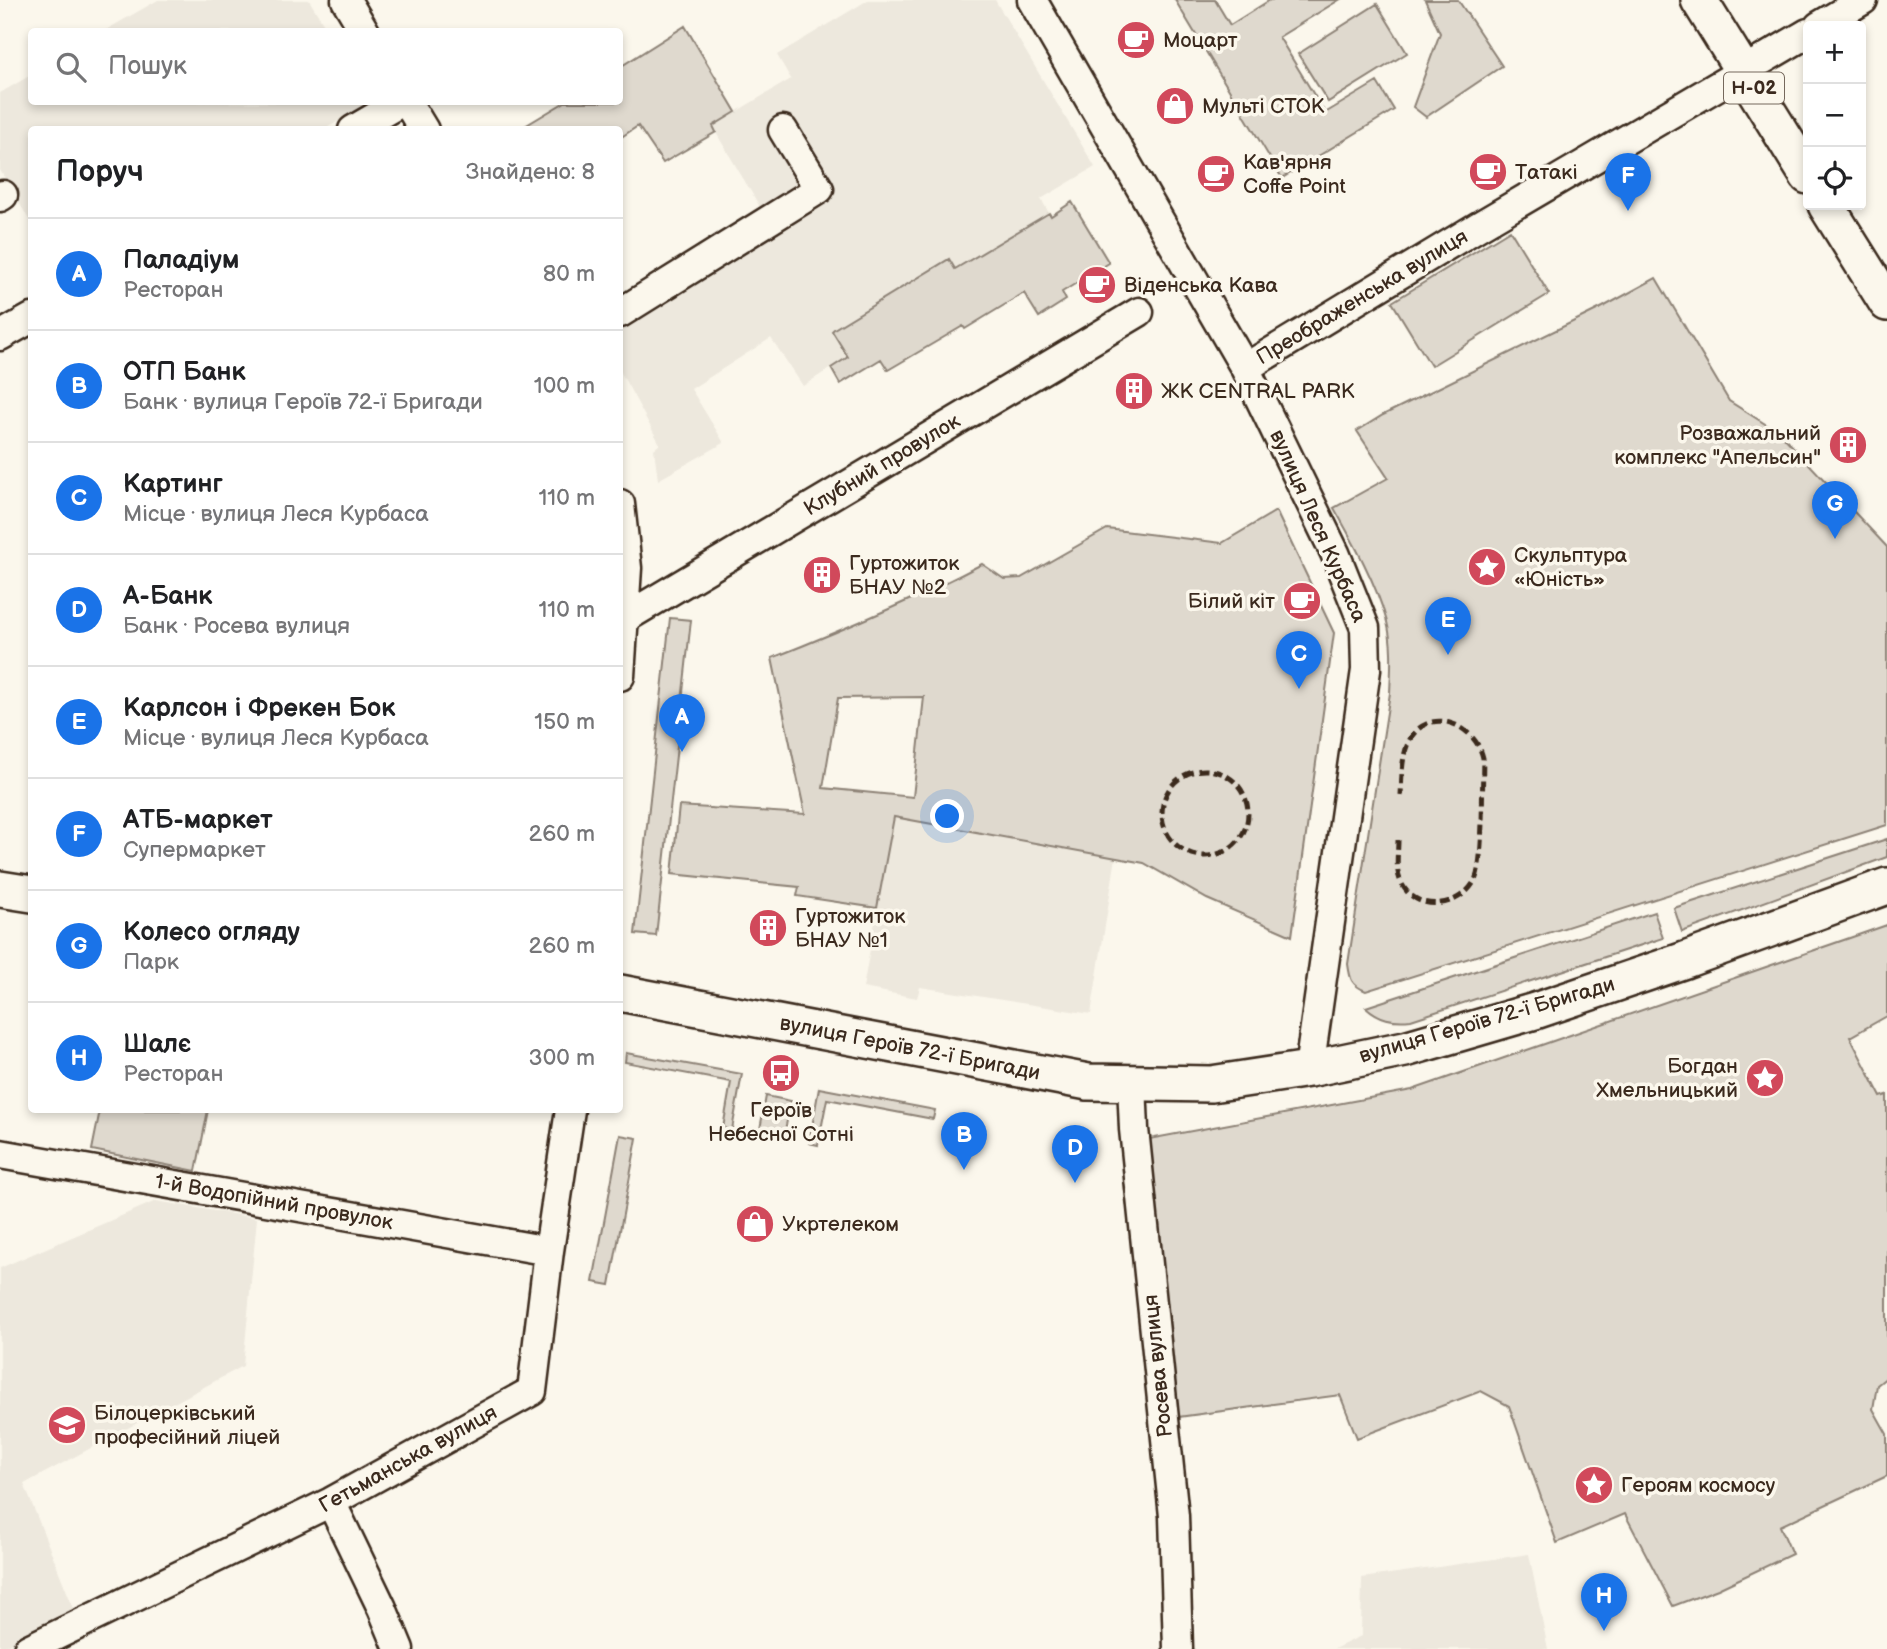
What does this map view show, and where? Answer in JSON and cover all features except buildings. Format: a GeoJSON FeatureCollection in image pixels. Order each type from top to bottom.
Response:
{"type":"FeatureCollection","features":[{"type":"Feature","properties":{"kind":"main road","name":"Н-02"},"geometry":{"type":"LineString","coordinates":[[1699,0],[1803,168]]}},
{"type":"Feature","properties":{"kind":"main road"},"geometry":{"type":"LineString","coordinates":[[1829,210],[1887,303]]}},
{"type":"Feature","properties":{"kind":"main road","name":"вулиця Героїв 72-ї Бригади"},"geometry":{"type":"LineString","coordinates":[[623,994],[1088,1082],[1211,1084],[1309,1069],[1405,1049],[1535,1011],[1685,960],[1887,886]]}},
{"type":"Feature","properties":{"kind":"main road"},"geometry":{"type":"LineString","coordinates":[[0,888],[28,893]]}},
{"type":"Feature","properties":{"kind":"street"},"geometry":{"type":"LineString","coordinates":[[346,0],[363,28]]}},
{"type":"Feature","properties":{"kind":"street","name":"вулиця Леся Курбаса"},"geometry":{"type":"LineString","coordinates":[[1032,0],[1245,368],[1335,553],[1365,628],[1366,670],[1309,1069]]}},
{"type":"Feature","properties":{"kind":"street"},"geometry":{"type":"LineString","coordinates":[[1827,21],[1863,0]]}},
{"type":"Feature","properties":{"kind":"street"},"geometry":{"type":"LineString","coordinates":[[1744,72],[1803,36]]}},
{"type":"Feature","properties":{"kind":"street","name":"Преображенська вулиця"},"geometry":{"type":"LineString","coordinates":[[1245,368],[1479,226],[1744,72]]}},
{"type":"Feature","properties":{"kind":"street"},"geometry":{"type":"LineString","coordinates":[[360,126],[396,105]]}},
{"type":"Feature","properties":{"kind":"street"},"geometry":{"type":"LineString","coordinates":[[409,105],[422,126]]}},
{"type":"Feature","properties":{"kind":"street"},"geometry":{"type":"LineString","coordinates":[[623,311],[819,189],[783,130]]}},
{"type":"Feature","properties":{"kind":"street","name":"Клубний провулок"},"geometry":{"type":"LineString","coordinates":[[625,618],[1139,312]]}},
{"type":"Feature","properties":{"kind":"street"},"geometry":{"type":"LineString","coordinates":[[0,336],[28,320]]}},
{"type":"Feature","properties":{"kind":"street"},"geometry":{"type":"LineString","coordinates":[[623,531],[627,568],[623,641]]}},
{"type":"Feature","properties":{"kind":"street","name":"Росева вулиця"},"geometry":{"type":"LineString","coordinates":[[1132,1083],[1134,1129],[1174,1516],[1178,1649]]}},
{"type":"Feature","properties":{"kind":"street","name":"Гетьманська вулиця"},"geometry":{"type":"LineString","coordinates":[[27,1649],[331,1502],[532,1391],[570,1113]]}},
{"type":"Feature","properties":{"kind":"street","name":"1-й Водопійний провулок"},"geometry":{"type":"LineString","coordinates":[[0,1154],[549,1251]]}},
{"type":"Feature","properties":{"kind":"street"},"geometry":{"type":"LineString","coordinates":[[331,1502],[399,1649]]}},
{"type":"Feature","properties":{"kind":"shaded area"},"geometry":{"type":"Polygon","coordinates":[[[158,0],[309,0],[326,28],[109,28],[158,0]]]}},
{"type":"Feature","properties":{"kind":"shaded area"},"geometry":{"type":"Polygon","coordinates":[[[868,0],[995,0],[1095,167],[1041,199],[1049,213],[955,269],[948,259],[834,329],[832,331],[848,357],[803,386],[771,338],[691,389],[724,443],[658,480],[654,449],[660,444],[623,376],[623,323],[775,232],[712,126],[791,79],[777,55],[868,0]]]}},
{"type":"Feature","properties":{"kind":"shaded area"},"geometry":{"type":"Polygon","coordinates":[[[1175,0],[1215,0],[1230,25],[1270,0],[1339,0],[1279,37],[1325,113],[1377,82],[1394,110],[1282,178],[1175,0]]]}},
{"type":"Feature","properties":{"kind":"shaded area"},"geometry":{"type":"Polygon","coordinates":[[[1425,0],[1458,0],[1502,66],[1426,117],[1413,107],[1440,33],[1425,0]]]}},
{"type":"Feature","properties":{"kind":"shaded area"},"geometry":{"type":"Polygon","coordinates":[[[1377,4],[1407,53],[1328,102],[1298,54],[1377,4]]]}},
{"type":"Feature","properties":{"kind":"shaded area"},"geometry":{"type":"Polygon","coordinates":[[[685,26],[736,112],[713,126],[716,132],[663,163],[638,126],[623,136],[623,126],[525,126],[560,105],[623,105],[623,65],[685,26]]]}},
{"type":"Feature","properties":{"kind":"shaded area"},"geometry":{"type":"Polygon","coordinates":[[[28,77],[28,105],[367,105],[330,126],[28,126],[28,218],[0,170],[0,93],[28,77]]]}},
{"type":"Feature","properties":{"kind":"shaded area"},"geometry":{"type":"Polygon","coordinates":[[[1072,202],[1109,263],[1062,292],[1066,300],[1039,317],[1024,293],[965,329],[963,326],[888,370],[881,359],[840,384],[831,368],[848,357],[832,331],[834,329],[949,259],[955,269],[1072,202]]]}},
{"type":"Feature","properties":{"kind":"shaded area"},"geometry":{"type":"Polygon","coordinates":[[[1510,230],[1549,294],[1431,366],[1392,302],[1510,230]]]}},
{"type":"Feature","properties":{"kind":"shaded area"},"geometry":{"type":"Polygon","coordinates":[[[1656,278],[1729,401],[1781,434],[1887,547],[1887,825],[1366,991],[1352,981],[1348,964],[1390,693],[1391,658],[1387,622],[1377,593],[1334,508],[1388,478],[1357,431],[1383,415],[1603,307],[1656,278]]]}},
{"type":"Feature","properties":{"kind":"shaded area"},"geometry":{"type":"Polygon","coordinates":[[[1276,511],[1334,633],[1292,936],[1207,899],[1144,863],[894,817],[877,908],[797,896],[799,887],[672,874],[679,806],[805,814],[772,658],[878,614],[982,564],[1004,579],[1021,578],[1107,529],[1222,543],[1276,511]],[[924,697],[838,698],[823,788],[913,797],[924,697]]]}},
{"type":"Feature","properties":{"kind":"shaded area"},"geometry":{"type":"Polygon","coordinates":[[[670,618],[691,620],[656,936],[635,934],[670,618]]]}},
{"type":"Feature","properties":{"kind":"shaded area"},"geometry":{"type":"Polygon","coordinates":[[[894,817],[1116,857],[1091,1014],[920,987],[917,998],[863,988],[894,817]]]}},
{"type":"Feature","properties":{"kind":"shaded area"},"geometry":{"type":"Polygon","coordinates":[[[1887,839],[1887,857],[1682,932],[1674,908],[1887,839]]]}},
{"type":"Feature","properties":{"kind":"shaded area"},"geometry":{"type":"Polygon","coordinates":[[[1654,912],[1663,938],[1411,1020],[1387,1019],[1366,1007],[1654,912]]]}},
{"type":"Feature","properties":{"kind":"shaded area"},"geometry":{"type":"Polygon","coordinates":[[[1887,925],[1887,1016],[1850,1037],[1881,1097],[1887,1095],[1887,1377],[1877,1385],[1873,1409],[1887,1434],[1887,1476],[1780,1526],[1792,1554],[1718,1589],[1673,1606],[1625,1514],[1557,1543],[1509,1406],[1481,1391],[1357,1438],[1340,1395],[1178,1417],[1149,1139],[1412,1090],[1887,925]]]}},
{"type":"Feature","properties":{"kind":"shaded area"},"geometry":{"type":"Polygon","coordinates":[[[626,1053],[742,1074],[732,1130],[723,1128],[731,1082],[625,1062],[626,1053]]]}},
{"type":"Feature","properties":{"kind":"shaded area"},"geometry":{"type":"Polygon","coordinates":[[[819,1088],[935,1110],[933,1119],[827,1099],[818,1145],[809,1143],[819,1088]]]}},
{"type":"Feature","properties":{"kind":"shaded area"},"geometry":{"type":"Polygon","coordinates":[[[766,1096],[791,1101],[783,1140],[759,1135],[766,1096]]]}},
{"type":"Feature","properties":{"kind":"shaded area"},"geometry":{"type":"Polygon","coordinates":[[[99,1113],[207,1113],[196,1171],[92,1150],[99,1113]]]}},
{"type":"Feature","properties":{"kind":"shaded area"},"geometry":{"type":"Polygon","coordinates":[[[620,1135],[637,1138],[610,1285],[593,1282],[620,1135]]]}},
{"type":"Feature","properties":{"kind":"shaded area","name":"Білоцерківський професійний ліцей"},"geometry":{"type":"Polygon","coordinates":[[[156,1201],[257,1218],[243,1366],[24,1484],[75,1612],[0,1649],[0,1268],[156,1201]]]}},
{"type":"Feature","properties":{"kind":"shaded area"},"geometry":{"type":"Polygon","coordinates":[[[1529,1554],[1548,1649],[1334,1649],[1361,1636],[1362,1578],[1529,1554]]]}},
{"type":"Feature","properties":{"kind":"railway"},"geometry":{"type":"LineString","coordinates":[[1398,840],[1399,877],[1408,892],[1417,899],[1438,904],[1449,901],[1460,897],[1475,880],[1480,857],[1483,758],[1472,737],[1463,729],[1442,721],[1421,727],[1408,742],[1401,796]]}},
{"type":"Feature","properties":{"kind":"railway"},"geometry":{"type":"LineString","coordinates":[[1205,770],[1229,777],[1241,789],[1248,813],[1241,837],[1229,849],[1205,856],[1181,849],[1169,837],[1162,813],[1169,789],[1181,777],[1205,770]]}},
{"type":"Feature","properties":{"kind":"place","name":"Моцарт"},"geometry":{"type":"Point","coordinates":[1136,40]}},
{"type":"Feature","properties":{"kind":"place","name":"Мульті СТОК"},"geometry":{"type":"Point","coordinates":[1175,106]}},
{"type":"Feature","properties":{"kind":"place","name":"Татакі"},"geometry":{"type":"Point","coordinates":[1488,172]}},
{"type":"Feature","properties":{"kind":"place","name":"Кав'ярня Coffe Point"},"geometry":{"type":"Point","coordinates":[1216,174]}},
{"type":"Feature","properties":{"kind":"place","name":"АТБ-маркет"},"geometry":{"type":"Point","coordinates":[1628,211]}},
{"type":"Feature","properties":{"kind":"place","name":"Віденська Кава"},"geometry":{"type":"Point","coordinates":[1097,285]}},
{"type":"Feature","properties":{"kind":"place","name":"ЖК CENTRAL PARK"},"geometry":{"type":"Point","coordinates":[1134,391]}},
{"type":"Feature","properties":{"kind":"place","name":"Розважальний комплекс \"Апельсин\""},"geometry":{"type":"Point","coordinates":[1848,445]}},
{"type":"Feature","properties":{"kind":"place","name":"Колесо огляду"},"geometry":{"type":"Point","coordinates":[1835,539]}},
{"type":"Feature","properties":{"kind":"place","name":"Скульптура «Юність»"},"geometry":{"type":"Point","coordinates":[1487,567]}},
{"type":"Feature","properties":{"kind":"place","name":"Гуртожиток БНАУ №2"},"geometry":{"type":"Point","coordinates":[822,575]}},
{"type":"Feature","properties":{"kind":"place","name":"Білий кіт"},"geometry":{"type":"Point","coordinates":[1302,601]}},
{"type":"Feature","properties":{"kind":"place","name":"Карлсон і Фрекен Бок"},"geometry":{"type":"Point","coordinates":[1448,655]}},
{"type":"Feature","properties":{"kind":"place","name":"Картинг"},"geometry":{"type":"Point","coordinates":[1299,689]}},
{"type":"Feature","properties":{"kind":"place","name":"Паладіум"},"geometry":{"type":"Point","coordinates":[682,752]}},
{"type":"Feature","properties":{"kind":"place","name":"Гуртожиток БНАУ №1"},"geometry":{"type":"Point","coordinates":[768,928]}},
{"type":"Feature","properties":{"kind":"place","name":"Героїв Небесної Сотні"},"geometry":{"type":"Point","coordinates":[781,1073]}},
{"type":"Feature","properties":{"kind":"place","name":"Богдан Хмельницький"},"geometry":{"type":"Point","coordinates":[1765,1078]}},
{"type":"Feature","properties":{"kind":"place","name":"ОТП Банк"},"geometry":{"type":"Point","coordinates":[964,1170]}},
{"type":"Feature","properties":{"kind":"place","name":"А-Банк"},"geometry":{"type":"Point","coordinates":[1075,1183]}},
{"type":"Feature","properties":{"kind":"place","name":"Укртелеком"},"geometry":{"type":"Point","coordinates":[755,1224]}},
{"type":"Feature","properties":{"kind":"place","name":"Білоцерківський професійний ліцей"},"geometry":{"type":"Point","coordinates":[67,1425]}},
{"type":"Feature","properties":{"kind":"place","name":"Героям космосу"},"geometry":{"type":"Point","coordinates":[1594,1485]}},
{"type":"Feature","properties":{"kind":"place","name":"Шалє"},"geometry":{"type":"Point","coordinates":[1604,1631]}}]}
